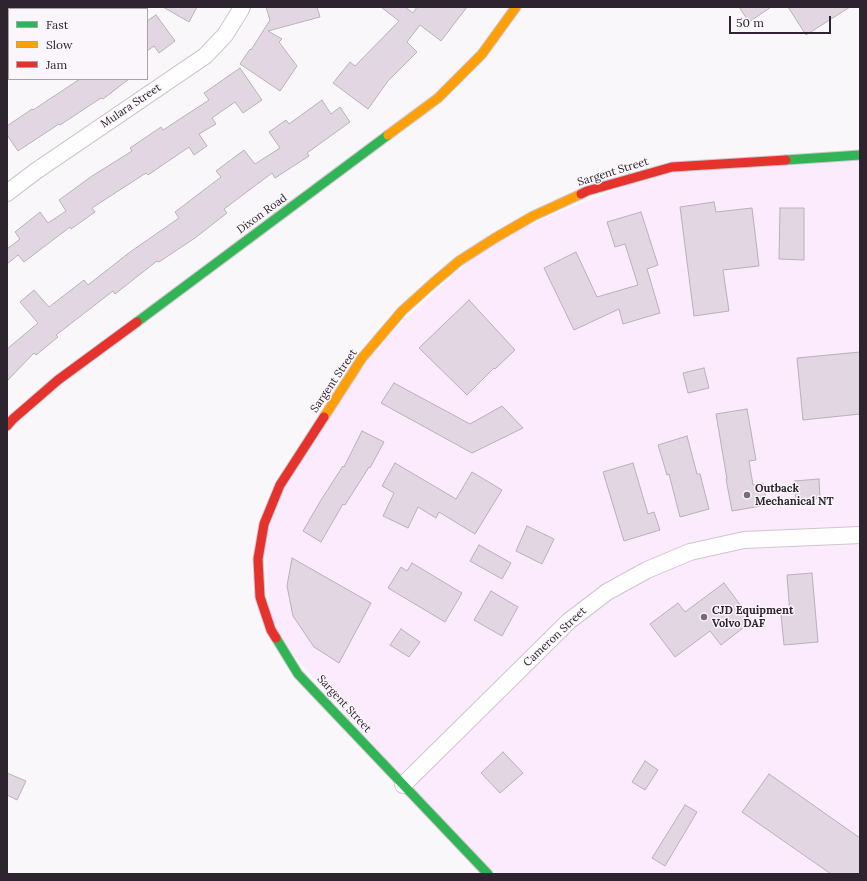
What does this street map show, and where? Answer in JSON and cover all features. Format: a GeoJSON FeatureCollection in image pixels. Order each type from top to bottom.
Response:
{"type":"FeatureCollection","features":[{"type":"Feature","properties":{"kind":"street","name":"Mulara Street"},"geometry":{"type":"LineString","coordinates":[[7,193],[36,171],[205,56],[225,35],[242,7]]}},
{"type":"Feature","properties":{"kind":"street","name":"Dixon Road"},"geometry":{"type":"LineString","coordinates":[[7,426],[58,380],[438,98],[482,54],[516,7]]}},
{"type":"Feature","properties":{"kind":"street","name":"Sargent Street"},"geometry":{"type":"LineString","coordinates":[[488,874],[298,674],[271,630],[260,597],[258,559],[264,524],[280,485],[362,358],[402,311],[459,261],[494,238],[533,216],[587,191],[672,168],[860,155]]}},
{"type":"Feature","properties":{"kind":"street","name":"Cameron Street"},"geometry":{"type":"LineString","coordinates":[[403,785],[569,621],[607,592],[647,570],[690,552],[744,540],[860,535]]}},
{"type":"Feature","properties":{"kind":"shaded area"},"geometry":{"type":"Polygon","coordinates":[[[860,155],[860,874],[488,874],[271,630],[264,524],[362,358],[495,238],[672,167],[860,155]]]}},
{"type":"Feature","properties":{"kind":"building"},"geometry":{"type":"Polygon","coordinates":[[[163,7],[197,7],[189,22],[163,7]]]}},
{"type":"Feature","properties":{"kind":"building"},"geometry":{"type":"Polygon","coordinates":[[[266,7],[317,7],[320,17],[268,31],[282,39],[279,42],[297,66],[280,91],[240,64],[250,49],[251,50],[270,20],[266,7]]]}},
{"type":"Feature","properties":{"kind":"building"},"geometry":{"type":"Polygon","coordinates":[[[381,7],[405,7],[413,13],[417,7],[467,7],[441,41],[420,25],[407,42],[417,52],[388,81],[368,109],[333,83],[350,62],[355,66],[399,21],[381,7]]]}},
{"type":"Feature","properties":{"kind":"building"},"geometry":{"type":"Polygon","coordinates":[[[739,7],[771,7],[749,22],[739,7]]]}},
{"type":"Feature","properties":{"kind":"building"},"geometry":{"type":"Polygon","coordinates":[[[788,7],[850,7],[806,35],[788,7]]]}},
{"type":"Feature","properties":{"kind":"building"},"geometry":{"type":"Polygon","coordinates":[[[156,15],[175,41],[159,53],[154,46],[148,50],[148,20],[156,15]]]}},
{"type":"Feature","properties":{"kind":"building"},"geometry":{"type":"Polygon","coordinates":[[[240,68],[262,100],[243,113],[235,102],[212,118],[216,124],[199,134],[207,146],[194,155],[189,147],[148,175],[146,173],[92,208],[95,212],[71,229],[70,227],[24,262],[18,255],[7,264],[7,249],[20,239],[15,232],[40,212],[48,223],[66,211],[59,200],[92,176],[132,151],[130,148],[161,127],[163,130],[209,100],[204,93],[240,68]]]}},
{"type":"Feature","properties":{"kind":"building"},"geometry":{"type":"Polygon","coordinates":[[[78,80],[128,80],[103,99],[101,98],[18,151],[7,135],[7,126],[32,109],[33,110],[78,80]]]}},
{"type":"Feature","properties":{"kind":"building"},"geometry":{"type":"Polygon","coordinates":[[[322,100],[331,114],[340,107],[350,122],[307,153],[309,156],[275,178],[272,173],[224,209],[227,213],[195,238],[159,262],[157,261],[115,294],[113,291],[56,335],[58,337],[36,355],[34,353],[7,381],[7,349],[38,323],[20,302],[34,290],[49,307],[84,280],[88,285],[130,252],[179,218],[175,212],[221,177],[216,171],[244,150],[255,164],[280,148],[269,132],[286,120],[289,124],[322,100]]]}},
{"type":"Feature","properties":{"kind":"building"},"geometry":{"type":"Polygon","coordinates":[[[714,202],[716,212],[752,208],[759,266],[723,270],[729,311],[694,316],[680,207],[714,202]]]}},
{"type":"Feature","properties":{"kind":"building"},"geometry":{"type":"Polygon","coordinates":[[[780,208],[804,208],[804,260],[779,259],[780,208]]]}},
{"type":"Feature","properties":{"kind":"building"},"geometry":{"type":"Polygon","coordinates":[[[641,212],[658,265],[647,269],[660,313],[623,324],[619,309],[574,330],[544,268],[576,252],[597,297],[638,285],[625,244],[615,247],[607,222],[641,212]]]}},
{"type":"Feature","properties":{"kind":"building"},"geometry":{"type":"Polygon","coordinates":[[[469,300],[515,350],[495,369],[494,368],[467,395],[419,348],[469,300]]]}},
{"type":"Feature","properties":{"kind":"building"},"geometry":{"type":"Polygon","coordinates":[[[860,352],[860,414],[803,420],[797,358],[860,352]]]}},
{"type":"Feature","properties":{"kind":"building"},"geometry":{"type":"Polygon","coordinates":[[[704,368],[709,388],[688,393],[683,373],[704,368]]]}},
{"type":"Feature","properties":{"kind":"building"},"geometry":{"type":"Polygon","coordinates":[[[394,383],[470,424],[502,406],[523,428],[472,453],[381,403],[394,383]]]}},
{"type":"Feature","properties":{"kind":"building"},"geometry":{"type":"Polygon","coordinates":[[[747,409],[756,460],[749,461],[753,485],[763,483],[767,505],[732,511],[716,414],[747,409]]]}},
{"type":"Feature","properties":{"kind":"building"},"geometry":{"type":"Polygon","coordinates":[[[362,431],[384,442],[370,468],[369,467],[345,505],[343,504],[321,542],[303,531],[321,500],[343,466],[344,467],[362,431]]]}},
{"type":"Feature","properties":{"kind":"building"},"geometry":{"type":"Polygon","coordinates":[[[687,436],[697,474],[700,474],[709,509],[680,517],[669,474],[667,475],[658,445],[687,436]]]}},
{"type":"Feature","properties":{"kind":"building"},"geometry":{"type":"Polygon","coordinates":[[[395,463],[456,499],[472,472],[502,490],[475,534],[439,512],[436,518],[418,507],[408,528],[383,516],[394,493],[382,486],[395,463]]]}},
{"type":"Feature","properties":{"kind":"building"},"geometry":{"type":"Polygon","coordinates":[[[633,463],[648,514],[654,512],[660,530],[624,541],[603,472],[633,463]]]}},
{"type":"Feature","properties":{"kind":"building"},"geometry":{"type":"Polygon","coordinates":[[[819,479],[820,498],[796,500],[794,481],[819,479]]]}},
{"type":"Feature","properties":{"kind":"building"},"geometry":{"type":"Polygon","coordinates":[[[527,526],[554,539],[542,564],[516,551],[527,526]]]}},
{"type":"Feature","properties":{"kind":"building"},"geometry":{"type":"Polygon","coordinates":[[[479,545],[511,563],[502,579],[470,561],[479,545]]]}},
{"type":"Feature","properties":{"kind":"building"},"geometry":{"type":"Polygon","coordinates":[[[292,558],[371,603],[339,663],[314,647],[293,616],[287,586],[292,558]]]}},
{"type":"Feature","properties":{"kind":"building"},"geometry":{"type":"Polygon","coordinates":[[[412,563],[462,593],[445,622],[388,588],[401,567],[407,571],[412,563]]]}},
{"type":"Feature","properties":{"kind":"building"},"geometry":{"type":"Polygon","coordinates":[[[812,573],[818,642],[784,645],[781,615],[790,614],[787,575],[812,573]]]}},
{"type":"Feature","properties":{"kind":"building","name":"CJD Equipment Volvo DAF"},"geometry":{"type":"Polygon","coordinates":[[[724,583],[752,621],[721,645],[710,631],[675,657],[650,624],[678,603],[685,612],[724,583]]]}},
{"type":"Feature","properties":{"kind":"building"},"geometry":{"type":"Polygon","coordinates":[[[491,591],[518,607],[502,636],[474,620],[491,591]]]}},
{"type":"Feature","properties":{"kind":"building"},"geometry":{"type":"Polygon","coordinates":[[[401,629],[420,642],[409,657],[390,645],[401,629]]]}},
{"type":"Feature","properties":{"kind":"building"},"geometry":{"type":"Polygon","coordinates":[[[503,752],[523,773],[500,793],[481,773],[503,752]]]}},
{"type":"Feature","properties":{"kind":"building"},"geometry":{"type":"Polygon","coordinates":[[[645,761],[658,770],[645,790],[632,782],[645,761]]]}},
{"type":"Feature","properties":{"kind":"building"},"geometry":{"type":"Polygon","coordinates":[[[7,773],[26,781],[17,800],[7,795],[7,773]]]}},
{"type":"Feature","properties":{"kind":"building"},"geometry":{"type":"Polygon","coordinates":[[[769,774],[860,838],[860,874],[831,874],[742,812],[769,774]]]}},
{"type":"Feature","properties":{"kind":"building"},"geometry":{"type":"Polygon","coordinates":[[[685,805],[697,812],[665,866],[652,858],[685,805]]]}},
{"type":"Feature","properties":{"kind":"traffic: fast"},"geometry":{"type":"LineString","coordinates":[[137,322],[388,135]]}},
{"type":"Feature","properties":{"kind":"traffic: fast"},"geometry":{"type":"LineString","coordinates":[[786,160],[860,155]]}},
{"type":"Feature","properties":{"kind":"traffic: fast"},"geometry":{"type":"LineString","coordinates":[[276,638],[298,674],[488,874]]}},
{"type":"Feature","properties":{"kind":"traffic: slow"},"geometry":{"type":"LineString","coordinates":[[388,135],[438,98],[482,54],[516,7]]}},
{"type":"Feature","properties":{"kind":"traffic: slow"},"geometry":{"type":"LineString","coordinates":[[324,417],[362,358],[402,311],[433,283],[459,261],[495,238],[533,216],[581,194]]}},
{"type":"Feature","properties":{"kind":"traffic: jam"},"geometry":{"type":"LineString","coordinates":[[581,194],[672,167],[786,160]]}},
{"type":"Feature","properties":{"kind":"traffic: jam"},"geometry":{"type":"LineString","coordinates":[[7,426],[58,380],[137,322]]}},
{"type":"Feature","properties":{"kind":"traffic: jam"},"geometry":{"type":"LineString","coordinates":[[276,638],[271,630],[260,597],[258,559],[264,524],[280,485],[324,417]]}},
{"type":"Feature","properties":{"kind":"place","name":"Outback Mechanical NT"},"geometry":{"type":"Point","coordinates":[747,495]}},
{"type":"Feature","properties":{"kind":"place","name":"CJD Equipment Volvo DAF"},"geometry":{"type":"Point","coordinates":[704,617]}}]}
